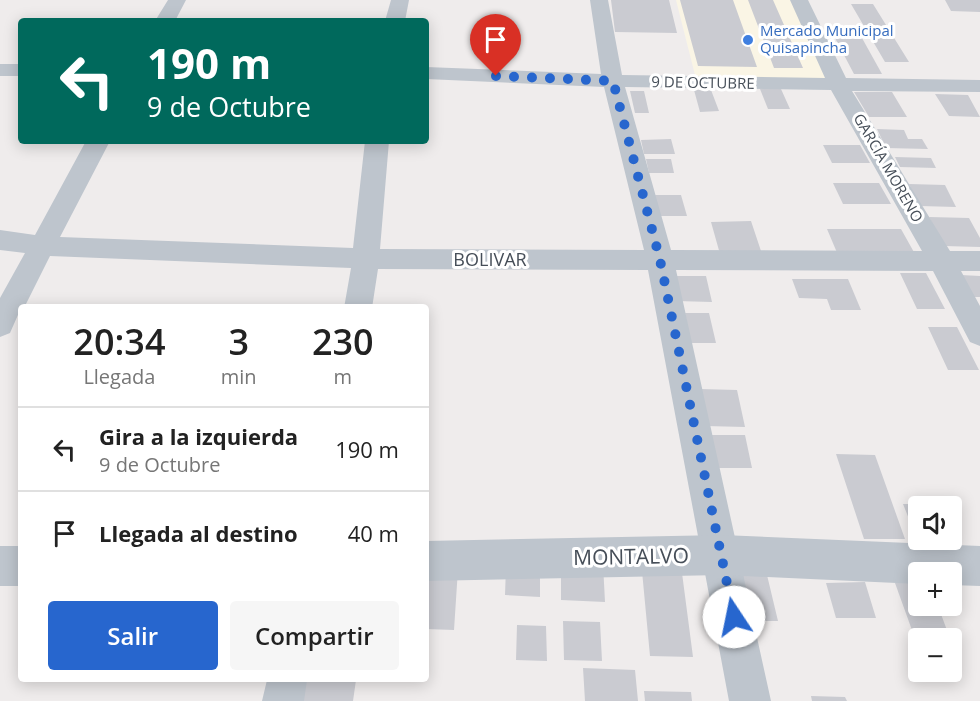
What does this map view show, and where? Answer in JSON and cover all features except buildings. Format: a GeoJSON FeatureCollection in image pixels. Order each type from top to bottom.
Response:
{"type":"FeatureCollection","features":[{"type":"Feature","properties":{"kind":"street"},"geometry":{"type":"LineString","coordinates":[[167,18],[177,0]]}},
{"type":"Feature","properties":{"kind":"street"},"geometry":{"type":"LineString","coordinates":[[396,18],[400,0]]}},
{"type":"Feature","properties":{"kind":"street"},"geometry":{"type":"LineString","coordinates":[[598,0],[613,81],[660,260],[750,701]]}},
{"type":"Feature","properties":{"kind":"street","name":"GARCÍA MORENO"},"geometry":{"type":"LineString","coordinates":[[799,0],[840,86],[942,261],[980,334]]}},
{"type":"Feature","properties":{"kind":"street"},"geometry":{"type":"LineString","coordinates":[[0,70],[18,70]]}},
{"type":"Feature","properties":{"kind":"street","name":"9 DE OCTUBRE"},"geometry":{"type":"LineString","coordinates":[[429,73],[613,81],[840,86],[980,86]]}},
{"type":"Feature","properties":{"kind":"street"},"geometry":{"type":"LineString","coordinates":[[0,325],[96,144]]}},
{"type":"Feature","properties":{"kind":"street"},"geometry":{"type":"LineString","coordinates":[[358,304],[366,259],[377,144]]}},
{"type":"Feature","properties":{"kind":"street","name":"BOLIVAR"},"geometry":{"type":"LineString","coordinates":[[0,240],[42,246],[366,259],[980,261]]}},
{"type":"Feature","properties":{"kind":"street","name":"MONTALVO"},"geometry":{"type":"LineString","coordinates":[[429,561],[722,555],[980,566]]}},
{"type":"Feature","properties":{"kind":"street"},"geometry":{"type":"LineString","coordinates":[[0,566],[18,566]]}},
{"type":"Feature","properties":{"kind":"street"},"geometry":{"type":"LineString","coordinates":[[283,701],[287,682]]}},
{"type":"Feature","properties":{"kind":"shaded area","name":"Mercado Municipal Quisapincha"},"geometry":{"type":"Polygon","coordinates":[[[676,0],[791,0],[830,82],[696,79],[676,0]]]}},
{"type":"Feature","properties":{"kind":"place","name":"Mercado Municipal Quisapincha"},"geometry":{"type":"Point","coordinates":[748,40]}},
{"type":"Feature","properties":{"kind":"route"},"geometry":{"type":"LineString","coordinates":[[496,76],[613,81],[660,260],[734,617]]}}]}
